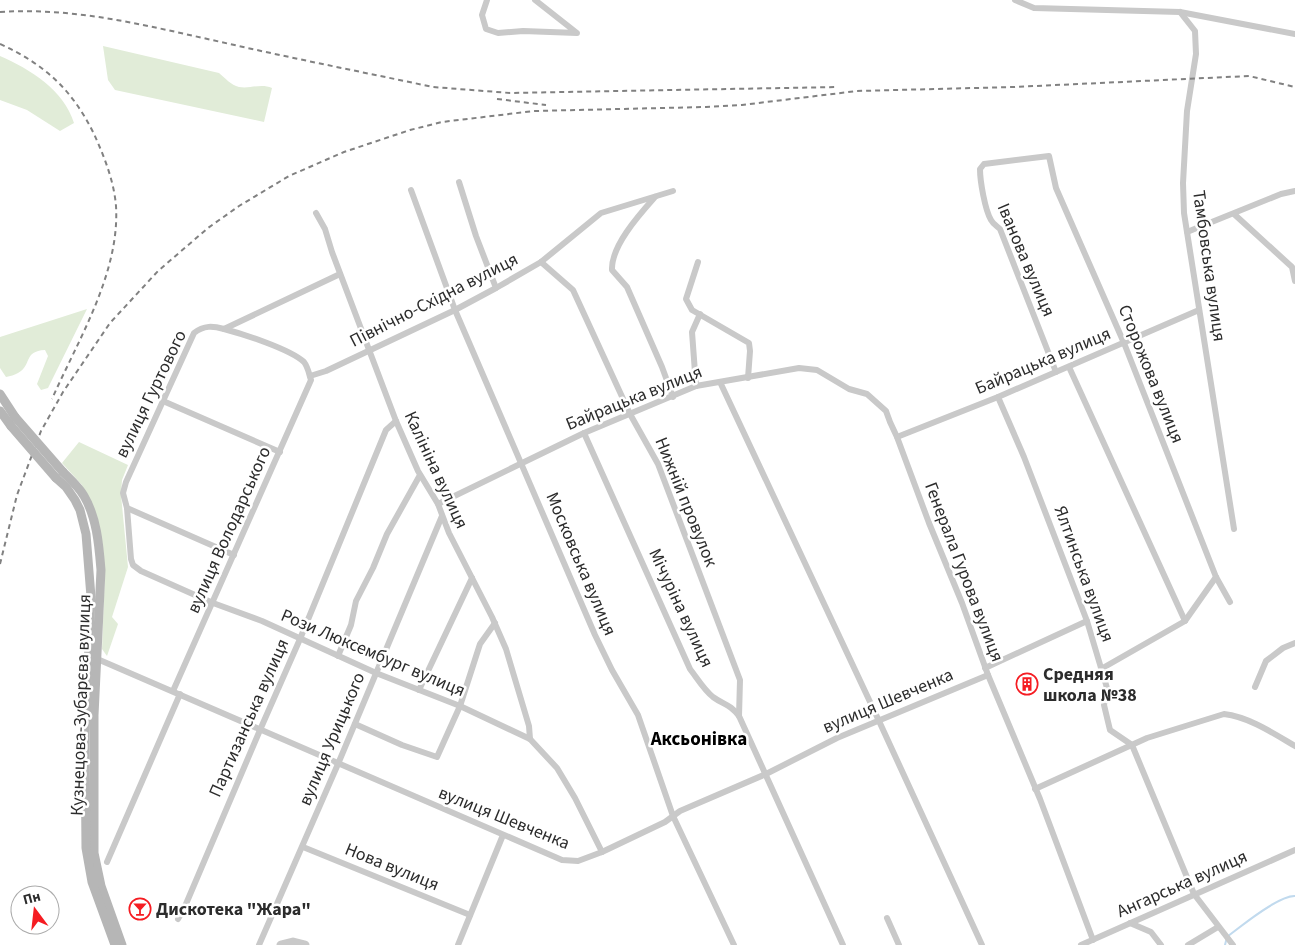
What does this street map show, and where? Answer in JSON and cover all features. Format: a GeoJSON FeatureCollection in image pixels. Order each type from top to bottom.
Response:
{"type":"FeatureCollection","features":[{"type":"Feature","properties":{"kind":"main road"},"geometry":{"type":"LineString","coordinates":[[0,394],[15,417],[60,475]]}},
{"type":"Feature","properties":{"kind":"main road"},"geometry":{"type":"LineString","coordinates":[[0,411],[11,426],[60,475]]}},
{"type":"Feature","properties":{"kind":"main road","name":"Кузнецова-Зубарєва вулиця"},"geometry":{"type":"LineString","coordinates":[[60,475],[84,496],[95,526],[101,570],[99,631],[92,657],[85,771],[87,858],[92,882],[114,945]]}},
{"type":"Feature","properties":{"kind":"main road","name":"Кузнецова-Зубарєва вулиця"},"geometry":{"type":"LineString","coordinates":[[92,657],[94,853],[101,886],[122,945]]}},
{"type":"Feature","properties":{"kind":"street"},"geometry":{"type":"LineString","coordinates":[[487,0],[482,15],[486,29],[498,33],[523,31],[577,33],[535,0]]}},
{"type":"Feature","properties":{"kind":"street"},"geometry":{"type":"LineString","coordinates":[[1015,0],[1034,8],[1180,12],[1295,34]]}},
{"type":"Feature","properties":{"kind":"street","name":"Тамбовська вулиця"},"geometry":{"type":"LineString","coordinates":[[1180,12],[1195,31],[1196,54],[1187,111],[1183,184],[1184,213],[1234,529]]}},
{"type":"Feature","properties":{"kind":"street","name":"Сторожова вулиця"},"geometry":{"type":"LineString","coordinates":[[1050,156],[1056,188],[1124,343],[1216,577],[1230,602]]}},
{"type":"Feature","properties":{"kind":"street","name":"Іванова вулиця"},"geometry":{"type":"LineString","coordinates":[[1050,156],[984,164],[980,169],[980,177],[988,212],[992,221],[1000,229],[1056,372]]}},
{"type":"Feature","properties":{"kind":"street"},"geometry":{"type":"LineString","coordinates":[[459,182],[476,236],[496,288]]}},
{"type":"Feature","properties":{"kind":"street","name":"Московська вулиця"},"geometry":{"type":"LineString","coordinates":[[411,190],[455,310],[595,635],[612,670],[638,715],[673,816],[734,945]]}},
{"type":"Feature","properties":{"kind":"street","name":"Північно-Східна вулиця"},"geometry":{"type":"LineString","coordinates":[[310,378],[455,310],[496,288],[541,262],[601,213],[673,191]]}},
{"type":"Feature","properties":{"kind":"street"},"geometry":{"type":"LineString","coordinates":[[1187,232],[1280,194],[1295,191]]}},
{"type":"Feature","properties":{"kind":"street"},"geometry":{"type":"LineString","coordinates":[[656,196],[637,218],[625,237],[612,261],[612,270],[627,287],[673,397]]}},
{"type":"Feature","properties":{"kind":"street","name":"Калініна вулиця"},"geometry":{"type":"LineString","coordinates":[[316,213],[325,229],[340,274],[396,421],[420,475],[438,504],[506,649],[529,726],[530,739]]}},
{"type":"Feature","properties":{"kind":"street"},"geometry":{"type":"LineString","coordinates":[[1234,214],[1292,267],[1295,281]]}},
{"type":"Feature","properties":{"kind":"street","name":"Нижній провулок"},"geometry":{"type":"LineString","coordinates":[[541,262],[573,290],[630,414],[658,464],[740,680],[739,716]]}},
{"type":"Feature","properties":{"kind":"street"},"geometry":{"type":"LineString","coordinates":[[698,262],[686,299],[692,310],[749,343],[748,378]]}},
{"type":"Feature","properties":{"kind":"street","name":"вулиця Гуртового"},"geometry":{"type":"LineString","coordinates":[[127,508],[123,493],[124,487],[194,333],[203,327],[209,326],[224,329],[340,274]]}},
{"type":"Feature","properties":{"kind":"street","name":"Байрацька вулиця"},"geometry":{"type":"LineString","coordinates":[[897,436],[998,397],[1199,310]]}},
{"type":"Feature","properties":{"kind":"street"},"geometry":{"type":"LineString","coordinates":[[696,386],[692,332],[700,314]]}},
{"type":"Feature","properties":{"kind":"street"},"geometry":{"type":"LineString","coordinates":[[224,329],[289,353],[305,363],[310,378]]}},
{"type":"Feature","properties":{"kind":"street"},"geometry":{"type":"LineString","coordinates":[[1068,367],[1185,621]]}},
{"type":"Feature","properties":{"kind":"street","name":"Байрацька вулиця"},"geometry":{"type":"LineString","coordinates":[[438,504],[584,433],[696,386],[799,368],[817,370],[849,389]]}},
{"type":"Feature","properties":{"kind":"street","name":"вулиця Володарського"},"geometry":{"type":"LineString","coordinates":[[173,691],[280,452],[310,378]]}},
{"type":"Feature","properties":{"kind":"street"},"geometry":{"type":"LineString","coordinates":[[720,382],[880,721],[982,945]]}},
{"type":"Feature","properties":{"kind":"street","name":"Генерала Гурова вулиця"},"geometry":{"type":"LineString","coordinates":[[849,389],[867,394],[886,411],[962,603],[985,668],[1036,789],[1093,940]]}},
{"type":"Feature","properties":{"kind":"street","name":"Ялтинська вулиця"},"geometry":{"type":"LineString","coordinates":[[998,397],[1024,456],[1088,621],[1107,688],[1104,705],[1110,730],[1132,745]]}},
{"type":"Feature","properties":{"kind":"street"},"geometry":{"type":"LineString","coordinates":[[163,401],[280,452]]}},
{"type":"Feature","properties":{"kind":"street","name":"Партизанська вулиця"},"geometry":{"type":"LineString","coordinates":[[178,918],[183,911],[300,640],[386,430],[396,421]]}},
{"type":"Feature","properties":{"kind":"street","name":"Мічуріна вулиця"},"geometry":{"type":"LineString","coordinates":[[584,433],[690,669],[714,698],[729,704],[739,716],[843,945]]}},
{"type":"Feature","properties":{"kind":"street"},"geometry":{"type":"LineString","coordinates":[[338,656],[351,625],[356,601],[373,568],[387,534],[420,475]]}},
{"type":"Feature","properties":{"kind":"street"},"geometry":{"type":"LineString","coordinates":[[127,508],[234,555]]}},
{"type":"Feature","properties":{"kind":"street","name":"Рози Люксембург вулиця"},"geometry":{"type":"LineString","coordinates":[[127,508],[133,565],[141,571],[376,673],[460,706],[530,739],[557,768],[575,798],[602,852]]}},
{"type":"Feature","properties":{"kind":"street","name":"вулиця Урицького"},"geometry":{"type":"LineString","coordinates":[[259,945],[303,848],[442,516]]}},
{"type":"Feature","properties":{"kind":"street"},"geometry":{"type":"LineString","coordinates":[[1101,669],[1185,621],[1216,577]]}},
{"type":"Feature","properties":{"kind":"street"},"geometry":{"type":"LineString","coordinates":[[419,690],[472,578]]}},
{"type":"Feature","properties":{"kind":"street"},"geometry":{"type":"LineString","coordinates":[[985,668],[1088,621]]}},
{"type":"Feature","properties":{"kind":"street"},"geometry":{"type":"LineString","coordinates":[[355,724],[402,745],[437,757],[460,706],[480,644],[495,624]]}},
{"type":"Feature","properties":{"kind":"street"},"geometry":{"type":"LineString","coordinates":[[1255,687],[1266,660],[1282,648],[1295,643]]}},
{"type":"Feature","properties":{"kind":"street","name":"вулиця Шевченка"},"geometry":{"type":"LineString","coordinates":[[92,657],[569,862],[578,861],[602,852],[665,822],[680,811],[766,774],[836,738],[988,675]]}},
{"type":"Feature","properties":{"kind":"street"},"geometry":{"type":"LineString","coordinates":[[107,862],[180,694]]}},
{"type":"Feature","properties":{"kind":"street"},"geometry":{"type":"LineString","coordinates":[[1036,789],[1147,738],[1224,714],[1234,715],[1274,732],[1295,746]]}},
{"type":"Feature","properties":{"kind":"street"},"geometry":{"type":"LineString","coordinates":[[1132,745],[1194,894],[1218,928],[1233,945]]}},
{"type":"Feature","properties":{"kind":"street"},"geometry":{"type":"LineString","coordinates":[[458,945],[503,835]]}},
{"type":"Feature","properties":{"kind":"street","name":"Нова вулиця"},"geometry":{"type":"LineString","coordinates":[[303,848],[470,915]]}},
{"type":"Feature","properties":{"kind":"street","name":"Ангарська вулиця"},"geometry":{"type":"LineString","coordinates":[[1081,945],[1295,850]]}},
{"type":"Feature","properties":{"kind":"street"},"geometry":{"type":"LineString","coordinates":[[887,918],[899,945]]}},
{"type":"Feature","properties":{"kind":"street"},"geometry":{"type":"LineString","coordinates":[[1130,923],[1151,932],[1161,945]]}},
{"type":"Feature","properties":{"kind":"street"},"geometry":{"type":"LineString","coordinates":[[1188,945],[1218,928]]}},
{"type":"Feature","properties":{"kind":"street"},"geometry":{"type":"LineString","coordinates":[[281,945],[293,942],[305,945]]}},
{"type":"Feature","properties":{"kind":"green space"},"geometry":{"type":"Polygon","coordinates":[[[103,46],[219,73],[239,87],[264,86],[272,88],[264,122],[115,90],[108,80],[103,46]]]}},
{"type":"Feature","properties":{"kind":"green space"},"geometry":{"type":"Polygon","coordinates":[[[0,56],[34,74],[54,91],[69,111],[74,123],[60,131],[27,110],[0,100],[0,56]]]}},
{"type":"Feature","properties":{"kind":"green space"},"geometry":{"type":"Polygon","coordinates":[[[87,309],[48,388],[41,390],[37,384],[48,356],[45,350],[33,353],[22,370],[6,377],[0,368],[0,337],[87,309]]]}},
{"type":"Feature","properties":{"kind":"green space"},"geometry":{"type":"Polygon","coordinates":[[[79,442],[128,465],[122,480],[121,495],[128,567],[112,617],[118,624],[107,656],[102,649],[105,570],[82,485],[62,463],[79,442]]]}},
{"type":"Feature","properties":{"kind":"waterway"},"geometry":{"type":"LineString","coordinates":[[1225,945],[1227,937],[1260,912],[1280,900],[1295,896]]}},
{"type":"Feature","properties":{"kind":"railway"},"geometry":{"type":"LineString","coordinates":[[0,12],[56,12],[112,19],[433,87],[510,93],[837,87]]}},
{"type":"Feature","properties":{"kind":"railway"},"geometry":{"type":"LineString","coordinates":[[0,44],[43,69],[66,91],[76,104],[94,134],[111,178],[115,197],[115,231],[104,281],[85,330],[52,399]]}},
{"type":"Feature","properties":{"kind":"railway"},"geometry":{"type":"LineString","coordinates":[[0,564],[17,495],[41,431],[63,392],[110,323],[158,271],[208,228],[239,206],[289,176],[344,152],[410,130],[442,122],[534,111],[706,107],[742,105],[857,91],[1014,87],[1249,76],[1295,87]]}},
{"type":"Feature","properties":{"kind":"railway"},"geometry":{"type":"LineString","coordinates":[[497,99],[546,105]]}},
{"type":"Feature","properties":{"kind":"place","name":"Средняя школа №38"},"geometry":{"type":"Point","coordinates":[1027,684]}},
{"type":"Feature","properties":{"kind":"place","name":"Дискотека \"Жара\""},"geometry":{"type":"Point","coordinates":[140,909]}},
{"type":"Feature","properties":{"kind":"district","name":"Аксьонівка"},"geometry":{"type":"Point","coordinates":[699,739]}}]}
